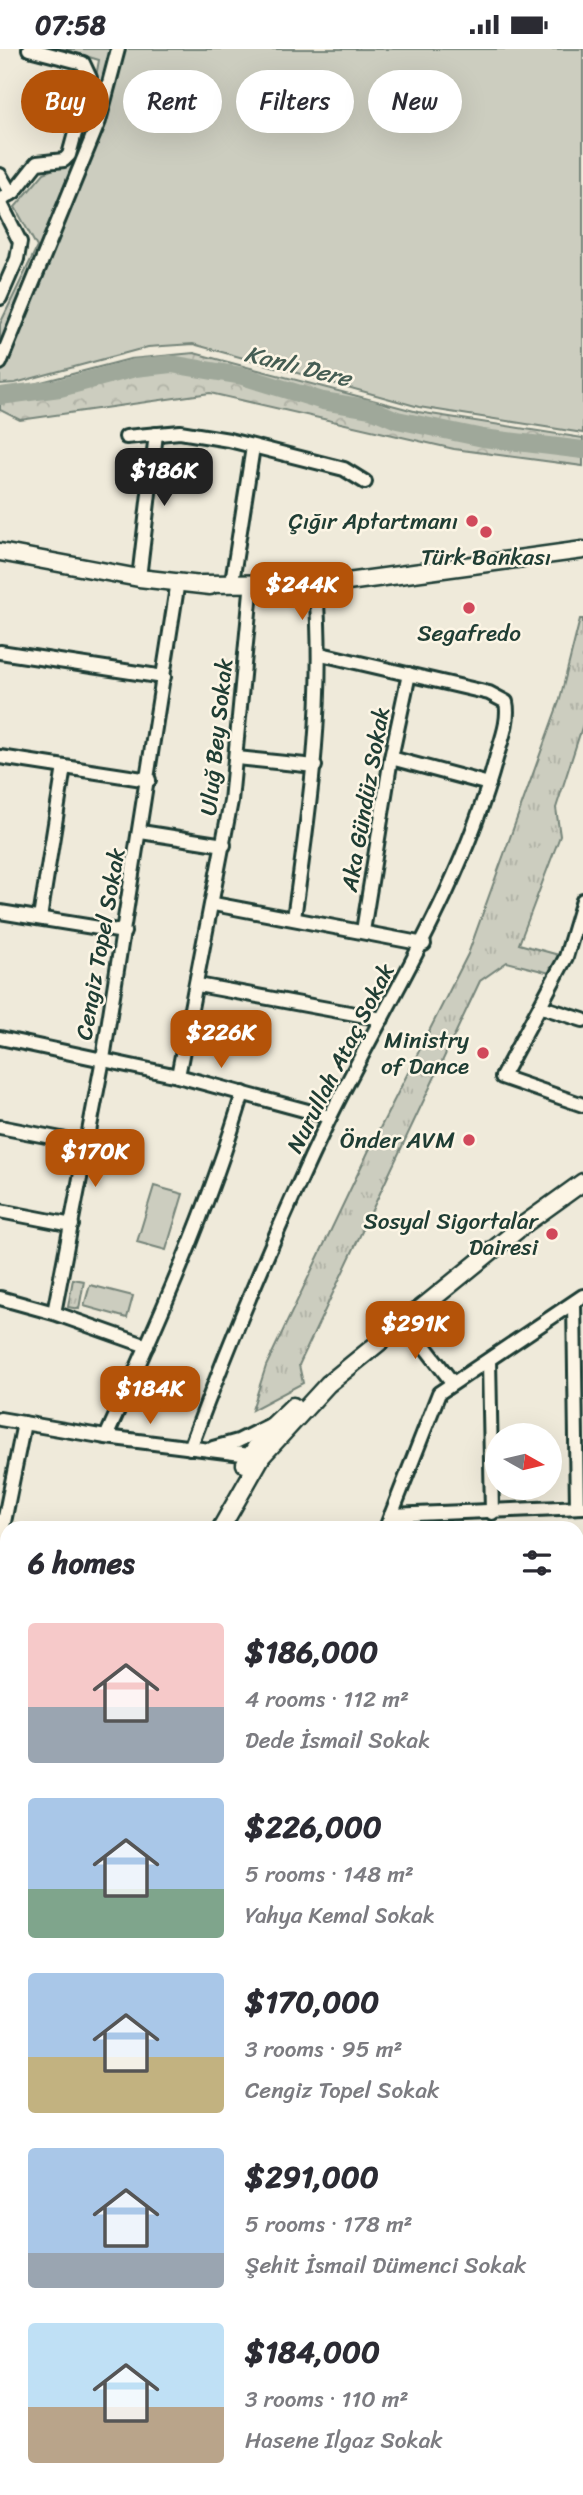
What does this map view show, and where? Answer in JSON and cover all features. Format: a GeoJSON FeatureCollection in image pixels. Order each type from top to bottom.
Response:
{"type":"FeatureCollection","features":[{"type":"Feature","properties":{"kind":"main road"},"geometry":{"type":"LineString","coordinates":[[5,552],[139,578],[251,591],[316,589],[341,583],[583,550]]}},
{"type":"Feature","properties":{"kind":"main road"},"geometry":{"type":"LineString","coordinates":[[201,584],[341,583]]}},
{"type":"Feature","properties":{"kind":"main road"},"geometry":{"type":"LineString","coordinates":[[224,1521],[256,1455],[328,1384],[526,1223],[583,1182]]}},
{"type":"Feature","properties":{"kind":"main road"},"geometry":{"type":"LineString","coordinates":[[216,1521],[276,1421],[296,1403],[328,1384]]}},
{"type":"Feature","properties":{"kind":"street"},"geometry":{"type":"LineString","coordinates":[[0,297],[17,259],[20,242],[1,204],[4,197],[11,194],[37,163],[64,160],[69,155],[90,78],[83,63],[29,49]]}},
{"type":"Feature","properties":{"kind":"street"},"geometry":{"type":"LineString","coordinates":[[0,363],[99,121],[118,49]]}},
{"type":"Feature","properties":{"kind":"street"},"geometry":{"type":"LineString","coordinates":[[0,175],[11,194]]}},
{"type":"Feature","properties":{"kind":"street"},"geometry":{"type":"LineString","coordinates":[[126,437],[180,432],[344,470],[365,482]]}},
{"type":"Feature","properties":{"kind":"street"},"geometry":{"type":"LineString","coordinates":[[139,578],[156,434]]}},
{"type":"Feature","properties":{"kind":"street"},"geometry":{"type":"LineString","coordinates":[[232,582],[253,447]]}},
{"type":"Feature","properties":{"kind":"street","name":"Cengiz Topel Sokak"},"geometry":{"type":"LineString","coordinates":[[54,1313],[103,1059],[141,832],[178,581]]}},
{"type":"Feature","properties":{"kind":"street"},"geometry":{"type":"LineString","coordinates":[[294,918],[315,766],[321,654],[316,589]]}},
{"type":"Feature","properties":{"kind":"street","name":"Uluğ Bey Sokak"},"geometry":{"type":"LineString","coordinates":[[141,832],[224,845],[237,758],[251,591]]}},
{"type":"Feature","properties":{"kind":"street"},"geometry":{"type":"LineString","coordinates":[[0,652],[164,677]]}},
{"type":"Feature","properties":{"kind":"street"},"geometry":{"type":"LineString","coordinates":[[321,654],[409,674]]}},
{"type":"Feature","properties":{"kind":"street","name":"Nurullah Ataç Sokak"},"geometry":{"type":"LineString","coordinates":[[190,1448],[220,1367],[330,1118],[424,944],[458,867],[489,784],[508,710],[502,698],[409,674]]}},
{"type":"Feature","properties":{"kind":"street","name":"Aka Gündüz Sokak"},"geometry":{"type":"LineString","coordinates":[[363,931],[391,758],[409,674]]}},
{"type":"Feature","properties":{"kind":"street"},"geometry":{"type":"LineString","coordinates":[[0,757],[149,780]]}},
{"type":"Feature","properties":{"kind":"street"},"geometry":{"type":"LineString","coordinates":[[237,758],[315,766]]}},
{"type":"Feature","properties":{"kind":"street"},"geometry":{"type":"LineString","coordinates":[[391,758],[489,784]]}},
{"type":"Feature","properties":{"kind":"street"},"geometry":{"type":"LineString","coordinates":[[40,918],[64,767]]}},
{"type":"Feature","properties":{"kind":"street"},"geometry":{"type":"LineString","coordinates":[[178,1076],[224,845]]}},
{"type":"Feature","properties":{"kind":"street"},"geometry":{"type":"LineString","coordinates":[[583,900],[579,933],[542,1007],[502,1077],[583,1105]]}},
{"type":"Feature","properties":{"kind":"street"},"geometry":{"type":"LineString","coordinates":[[214,904],[424,944]]}},
{"type":"Feature","properties":{"kind":"street"},"geometry":{"type":"LineString","coordinates":[[0,912],[124,932]]}},
{"type":"Feature","properties":{"kind":"street"},"geometry":{"type":"LineString","coordinates":[[198,985],[382,1019]]}},
{"type":"Feature","properties":{"kind":"street"},"geometry":{"type":"LineString","coordinates":[[542,1007],[583,1020]]}},
{"type":"Feature","properties":{"kind":"street"},"geometry":{"type":"LineString","coordinates":[[0,1038],[178,1076],[330,1118]]}},
{"type":"Feature","properties":{"kind":"street"},"geometry":{"type":"LineString","coordinates":[[106,1437],[147,1346],[218,1170],[243,1093]]}},
{"type":"Feature","properties":{"kind":"street"},"geometry":{"type":"LineString","coordinates":[[0,1127],[87,1144]]}},
{"type":"Feature","properties":{"kind":"street"},"geometry":{"type":"LineString","coordinates":[[0,1211],[72,1225]]}},
{"type":"Feature","properties":{"kind":"street"},"geometry":{"type":"LineString","coordinates":[[0,1298],[54,1313],[147,1346]]}},
{"type":"Feature","properties":{"kind":"street"},"geometry":{"type":"LineString","coordinates":[[388,1521],[430,1408],[439,1393],[578,1299]]}},
{"type":"Feature","properties":{"kind":"street"},"geometry":{"type":"LineString","coordinates":[[400,1521],[580,1507],[578,1299]]}},
{"type":"Feature","properties":{"kind":"street"},"geometry":{"type":"LineString","coordinates":[[405,1321],[452,1382]]}},
{"type":"Feature","properties":{"kind":"street"},"geometry":{"type":"LineString","coordinates":[[489,1360],[492,1513]]}},
{"type":"Feature","properties":{"kind":"street"},"geometry":{"type":"LineString","coordinates":[[0,1419],[106,1437],[256,1455]]}},
{"type":"Feature","properties":{"kind":"street"},"geometry":{"type":"LineString","coordinates":[[205,1450],[238,1441],[276,1421]]}},
{"type":"Feature","properties":{"kind":"street"},"geometry":{"type":"LineString","coordinates":[[4,1521],[24,1423]]}},
{"type":"Feature","properties":{"kind":"green space"},"geometry":{"type":"Polygon","coordinates":[[[62,49],[583,49],[583,433],[419,407],[193,344],[148,347],[15,383],[0,384],[0,324],[37,247],[15,207],[44,173],[75,160],[83,133],[109,133],[109,70],[97,70],[99,60],[62,49]]]}},
{"type":"Feature","properties":{"kind":"green space"},"geometry":{"type":"Polygon","coordinates":[[[194,353],[418,412],[583,438],[583,466],[454,449],[210,393],[20,420],[0,410],[0,388],[18,388],[130,359],[194,353]]]}},
{"type":"Feature","properties":{"kind":"green space"},"geometry":{"type":"Polygon","coordinates":[[[580,619],[583,619],[583,724],[556,808],[560,836],[519,944],[566,957],[558,975],[507,962],[480,981],[299,1365],[303,1383],[252,1410],[266,1366],[371,1146],[468,954],[560,699],[580,619]]]}},
{"type":"Feature","properties":{"kind":"green space"},"geometry":{"type":"Polygon","coordinates":[[[154,1186],[183,1194],[166,1250],[137,1242],[154,1186]]]}},
{"type":"Feature","properties":{"kind":"green space"},"geometry":{"type":"Polygon","coordinates":[[[73,1279],[84,1281],[79,1309],[68,1307],[73,1279]]]}},
{"type":"Feature","properties":{"kind":"green space"},"geometry":{"type":"Polygon","coordinates":[[[90,1285],[133,1296],[127,1318],[84,1306],[90,1285]]]}},
{"type":"Feature","properties":{"kind":"waterway","name":"Kanlı Dere"},"geometry":{"type":"LineString","coordinates":[[0,396],[60,388],[135,368],[171,364],[242,376],[323,401],[371,409],[397,420],[483,438],[583,450]]}},
{"type":"Feature","properties":{"kind":"place","name":"Çığır Aptartmanı"},"geometry":{"type":"Point","coordinates":[472,521]}},
{"type":"Feature","properties":{"kind":"place","name":"Türk Bankası"},"geometry":{"type":"Point","coordinates":[486,532]}},
{"type":"Feature","properties":{"kind":"place","name":"Segafredo"},"geometry":{"type":"Point","coordinates":[469,608]}},
{"type":"Feature","properties":{"kind":"place","name":"Ministry of Dance"},"geometry":{"type":"Point","coordinates":[483,1053]}},
{"type":"Feature","properties":{"kind":"place","name":"Önder AVM"},"geometry":{"type":"Point","coordinates":[469,1140]}},
{"type":"Feature","properties":{"kind":"place","name":"Sosyal Sigortalar Dairesi"},"geometry":{"type":"Point","coordinates":[552,1234]}}]}
